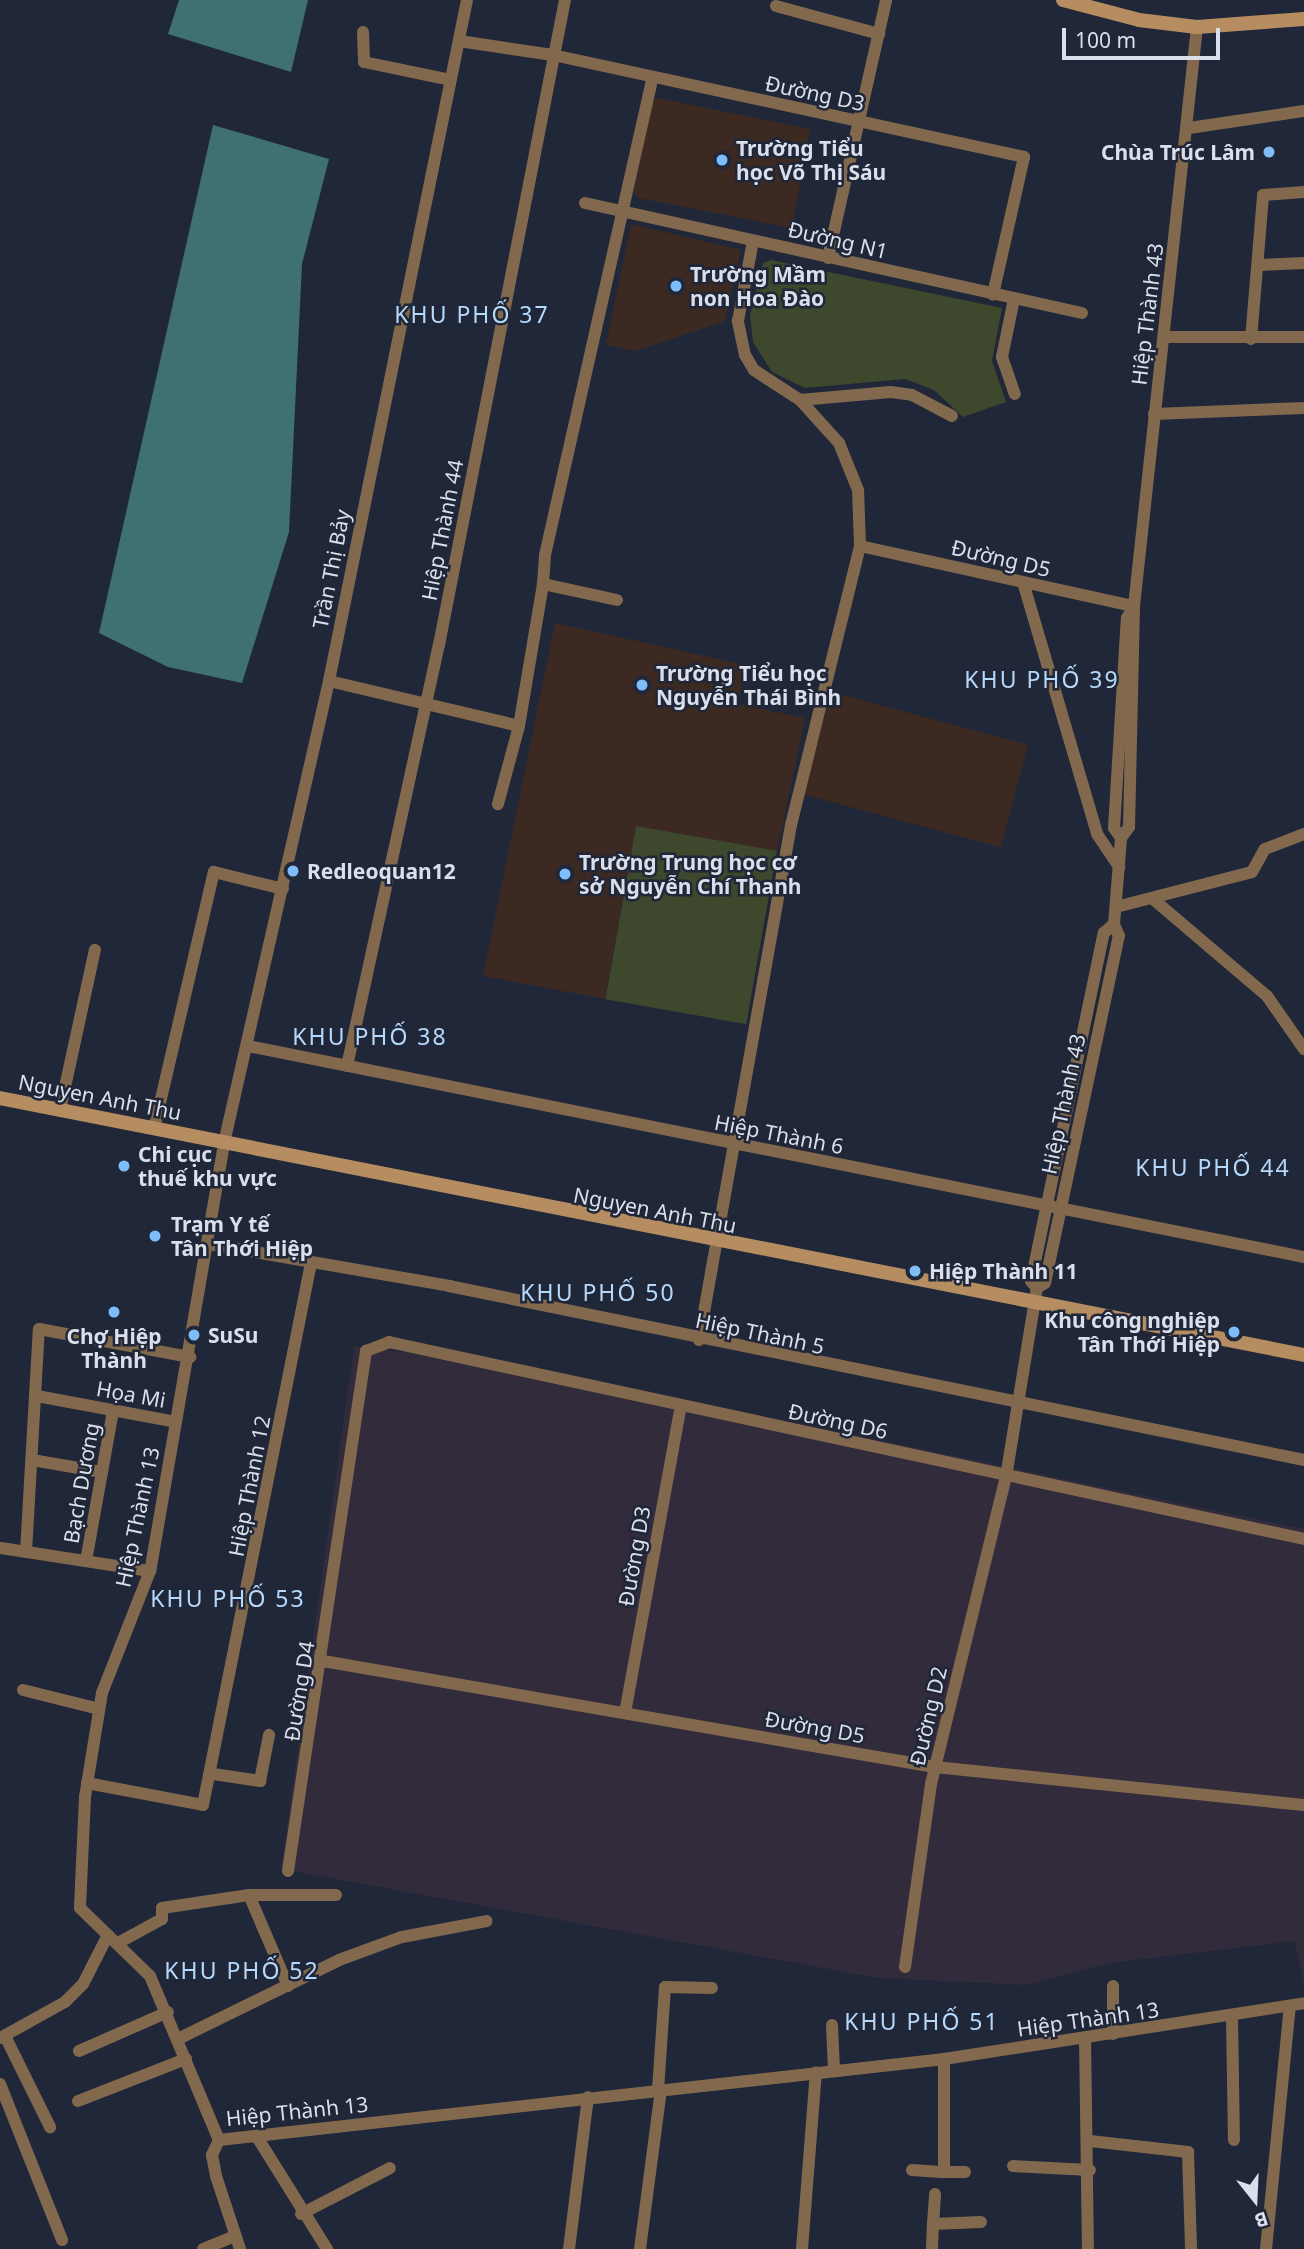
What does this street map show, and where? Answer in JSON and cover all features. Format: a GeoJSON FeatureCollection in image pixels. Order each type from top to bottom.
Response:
{"type":"FeatureCollection","features":[{"type":"Feature","properties":{"kind":"main road"},"geometry":{"type":"LineString","coordinates":[[1063,0],[1139,20],[1197,27],[1304,19]]}},
{"type":"Feature","properties":{"kind":"main road","name":"Nguyen Anh Thu"},"geometry":{"type":"LineString","coordinates":[[0,1098],[720,1244],[1304,1355]]}},
{"type":"Feature","properties":{"kind":"street","name":"Trần Thị Bảy"},"geometry":{"type":"LineString","coordinates":[[224,1144],[329,681],[467,0]]}},
{"type":"Feature","properties":{"kind":"street","name":"Hiệp Thành 44"},"geometry":{"type":"LineString","coordinates":[[347,1066],[426,704],[565,0]]}},
{"type":"Feature","properties":{"kind":"street"},"geometry":{"type":"LineString","coordinates":[[828,258],[886,0]]}},
{"type":"Feature","properties":{"kind":"street"},"geometry":{"type":"LineString","coordinates":[[776,6],[879,34]]}},
{"type":"Feature","properties":{"kind":"street","name":"Hiệp Thành 43"},"geometry":{"type":"LineString","coordinates":[[1037,1287],[1045,1283],[1119,936],[1114,924],[1121,838],[1129,827],[1134,606],[1189,128],[1197,27]]}},
{"type":"Feature","properties":{"kind":"street"},"geometry":{"type":"LineString","coordinates":[[363,32],[364,62],[450,80]]}},
{"type":"Feature","properties":{"kind":"street","name":"Đường D3"},"geometry":{"type":"LineString","coordinates":[[459,41],[553,55],[1024,157],[993,295]]}},
{"type":"Feature","properties":{"kind":"street"},"geometry":{"type":"LineString","coordinates":[[498,804],[519,726],[563,461],[626,212],[653,77]]}},
{"type":"Feature","properties":{"kind":"street"},"geometry":{"type":"LineString","coordinates":[[1189,128],[1304,111]]}},
{"type":"Feature","properties":{"kind":"street"},"geometry":{"type":"LineString","coordinates":[[1251,339],[1263,195],[1304,192]]}},
{"type":"Feature","properties":{"kind":"street","name":"Đường N1"},"geometry":{"type":"LineString","coordinates":[[585,203],[1082,313]]}},
{"type":"Feature","properties":{"kind":"street"},"geometry":{"type":"LineString","coordinates":[[699,1340],[720,1244],[791,825],[860,545],[850,463],[822,420],[800,400],[754,370],[741,340],[738,321],[753,241]]}},
{"type":"Feature","properties":{"kind":"street"},"geometry":{"type":"LineString","coordinates":[[1259,265],[1304,263]]}},
{"type":"Feature","properties":{"kind":"street"},"geometry":{"type":"LineString","coordinates":[[1014,299],[1002,357],[1015,394]]}},
{"type":"Feature","properties":{"kind":"street"},"geometry":{"type":"LineString","coordinates":[[1166,337],[1304,338]]}},
{"type":"Feature","properties":{"kind":"street"},"geometry":{"type":"LineString","coordinates":[[800,400],[891,392],[912,395],[952,416]]}},
{"type":"Feature","properties":{"kind":"street"},"geometry":{"type":"LineString","coordinates":[[1154,414],[1304,408]]}},
{"type":"Feature","properties":{"kind":"street","name":"Đường D5"},"geometry":{"type":"LineString","coordinates":[[860,545],[1134,606]]}},
{"type":"Feature","properties":{"kind":"street"},"geometry":{"type":"LineString","coordinates":[[1023,582],[1097,834],[1119,867]]}},
{"type":"Feature","properties":{"kind":"street"},"geometry":{"type":"LineString","coordinates":[[543,584],[617,600]]}},
{"type":"Feature","properties":{"kind":"street"},"geometry":{"type":"LineString","coordinates":[[329,681],[519,726]]}},
{"type":"Feature","properties":{"kind":"street"},"geometry":{"type":"LineString","coordinates":[[1116,907],[1252,872],[1265,849],[1304,834]]}},
{"type":"Feature","properties":{"kind":"street"},"geometry":{"type":"LineString","coordinates":[[154,1129],[214,872],[283,889]]}},
{"type":"Feature","properties":{"kind":"street"},"geometry":{"type":"LineString","coordinates":[[1153,899],[1267,996],[1304,1049]]}},
{"type":"Feature","properties":{"kind":"street","name":"Hiệp Thành 43"},"geometry":{"type":"LineString","coordinates":[[1037,1287],[1031,1280],[1104,933],[1114,924]]}},
{"type":"Feature","properties":{"kind":"street"},"geometry":{"type":"LineString","coordinates":[[60,1110],[95,950]]}},
{"type":"Feature","properties":{"kind":"street","name":"Hiệp Thành 6"},"geometry":{"type":"LineString","coordinates":[[248,1046],[737,1146],[1047,1204],[1304,1257]]}},
{"type":"Feature","properties":{"kind":"street","name":"Hiệp Thành 13"},"geometry":{"type":"LineString","coordinates":[[224,1144],[190,1357],[150,1572],[99,1709],[87,1783],[77,1896],[84,1914],[137,1958],[167,2012],[219,2140],[944,2059],[1232,2017],[1304,2003]]}},
{"type":"Feature","properties":{"kind":"street","name":"Hiệp Thành 5"},"geometry":{"type":"LineString","coordinates":[[209,1244],[699,1340],[1017,1406],[1304,1460]]}},
{"type":"Feature","properties":{"kind":"street","name":"Hiệp Thành 12"},"geometry":{"type":"LineString","coordinates":[[87,1783],[203,1805],[213,1774],[311,1263]]}},
{"type":"Feature","properties":{"kind":"street","name":"Hiệp Thành 43"},"geometry":{"type":"LineString","coordinates":[[1006,1478],[1037,1287]]}},
{"type":"Feature","properties":{"kind":"street"},"geometry":{"type":"LineString","coordinates":[[26,1552],[39,1329],[190,1357]]}},
{"type":"Feature","properties":{"kind":"street","name":"Đường D6"},"geometry":{"type":"LineString","coordinates":[[366,1351],[409,1344],[1006,1478],[1304,1539]]}},
{"type":"Feature","properties":{"kind":"street","name":"Đường D4"},"geometry":{"type":"LineString","coordinates":[[288,1871],[323,1661],[366,1351]]}},
{"type":"Feature","properties":{"kind":"street","name":"Họa Mi"},"geometry":{"type":"LineString","coordinates":[[37,1396],[176,1422]]}},
{"type":"Feature","properties":{"kind":"street","name":"Đường D3"},"geometry":{"type":"LineString","coordinates":[[625,1713],[681,1406]]}},
{"type":"Feature","properties":{"kind":"street","name":"Bạch Dương"},"geometry":{"type":"LineString","coordinates":[[86,1561],[113,1411]]}},
{"type":"Feature","properties":{"kind":"street"},"geometry":{"type":"LineString","coordinates":[[32,1460],[102,1472]]}},
{"type":"Feature","properties":{"kind":"street","name":"Đường D2"},"geometry":{"type":"LineString","coordinates":[[905,1966],[935,1768],[1006,1478]]}},
{"type":"Feature","properties":{"kind":"street"},"geometry":{"type":"LineString","coordinates":[[1,1548],[150,1572]]}},
{"type":"Feature","properties":{"kind":"street","name":"Đường D5"},"geometry":{"type":"LineString","coordinates":[[323,1661],[935,1768],[1304,1805]]}},
{"type":"Feature","properties":{"kind":"street"},"geometry":{"type":"LineString","coordinates":[[23,1690],[99,1709]]}},
{"type":"Feature","properties":{"kind":"street"},"geometry":{"type":"LineString","coordinates":[[213,1774],[259,1781],[269,1735]]}},
{"type":"Feature","properties":{"kind":"street"},"geometry":{"type":"LineString","coordinates":[[250,1895],[288,1986]]}},
{"type":"Feature","properties":{"kind":"street"},"geometry":{"type":"LineString","coordinates":[[50,2127],[2,2037],[65,2003],[83,1984],[113,1939],[162,1919],[162,1909],[250,1895],[336,1895]]}},
{"type":"Feature","properties":{"kind":"street"},"geometry":{"type":"LineString","coordinates":[[178,2039],[288,1986],[402,1937],[487,1921]]}},
{"type":"Feature","properties":{"kind":"street"},"geometry":{"type":"LineString","coordinates":[[1113,1986],[1113,2034]]}},
{"type":"Feature","properties":{"kind":"street"},"geometry":{"type":"LineString","coordinates":[[640,2249],[660,2090],[665,1987],[712,1988]]}},
{"type":"Feature","properties":{"kind":"street"},"geometry":{"type":"LineString","coordinates":[[1266,2249],[1290,2006]]}},
{"type":"Feature","properties":{"kind":"street"},"geometry":{"type":"LineString","coordinates":[[79,2051],[167,2012]]}},
{"type":"Feature","properties":{"kind":"street"},"geometry":{"type":"LineString","coordinates":[[1232,2017],[1234,2140]]}},
{"type":"Feature","properties":{"kind":"street"},"geometry":{"type":"LineString","coordinates":[[832,2025],[834,2071]]}},
{"type":"Feature","properties":{"kind":"street"},"geometry":{"type":"LineString","coordinates":[[1085,2038],[1090,2141],[1087,2249]]}},
{"type":"Feature","properties":{"kind":"street"},"geometry":{"type":"LineString","coordinates":[[78,2101],[186,2059]]}},
{"type":"Feature","properties":{"kind":"street"},"geometry":{"type":"LineString","coordinates":[[944,2059],[944,2172]]}},
{"type":"Feature","properties":{"kind":"street"},"geometry":{"type":"LineString","coordinates":[[802,2249],[816,2073]]}},
{"type":"Feature","properties":{"kind":"street"},"geometry":{"type":"LineString","coordinates":[[0,2084],[62,2240]]}},
{"type":"Feature","properties":{"kind":"street"},"geometry":{"type":"LineString","coordinates":[[569,2249],[588,2097]]}},
{"type":"Feature","properties":{"kind":"street"},"geometry":{"type":"LineString","coordinates":[[257,2137],[301,2214],[327,2249]]}},
{"type":"Feature","properties":{"kind":"street"},"geometry":{"type":"LineString","coordinates":[[203,2249],[238,2243],[216,2176],[212,2155],[219,2140]]}},
{"type":"Feature","properties":{"kind":"street"},"geometry":{"type":"LineString","coordinates":[[1090,2141],[1188,2152],[1191,2249]]}},
{"type":"Feature","properties":{"kind":"street"},"geometry":{"type":"LineString","coordinates":[[1013,2166],[1090,2169]]}},
{"type":"Feature","properties":{"kind":"street"},"geometry":{"type":"LineString","coordinates":[[301,2214],[390,2168]]}},
{"type":"Feature","properties":{"kind":"street"},"geometry":{"type":"LineString","coordinates":[[912,2169],[965,2172]]}},
{"type":"Feature","properties":{"kind":"street"},"geometry":{"type":"LineString","coordinates":[[932,2249],[935,2194]]}},
{"type":"Feature","properties":{"kind":"street"},"geometry":{"type":"LineString","coordinates":[[933,2224],[981,2222]]}},
{"type":"Feature","properties":{"kind":"shaded area"},"geometry":{"type":"Polygon","coordinates":[[[179,0],[308,0],[291,72],[168,34],[179,0]]]}},
{"type":"Feature","properties":{"kind":"shaded area","name":"Trường Tiểu học Võ Thị Sáu"},"geometry":{"type":"Polygon","coordinates":[[[658,98],[810,129],[792,228],[638,198],[634,191],[651,104],[658,98]]]}},
{"type":"Feature","properties":{"kind":"shaded area"},"geometry":{"type":"Polygon","coordinates":[[[213,125],[329,159],[302,264],[289,532],[242,683],[168,667],[99,633],[213,125]]]}},
{"type":"Feature","properties":{"kind":"shaded area","name":"Trường Mầm non Hoa Đào"},"geometry":{"type":"Polygon","coordinates":[[[631,224],[741,250],[725,321],[636,351],[606,345],[631,224]]]}},
{"type":"Feature","properties":{"kind":"shaded area"},"geometry":{"type":"Polygon","coordinates":[[[771,260],[1002,308],[992,361],[1006,402],[963,417],[934,390],[905,379],[805,388],[772,372],[753,342],[750,315],[763,263],[771,260]]]}},
{"type":"Feature","properties":{"kind":"shaded area","name":"Trường Trung học cơ sở Nguyễn Chí Thanh"},"geometry":{"type":"Polygon","coordinates":[[[555,623],[746,665],[738,704],[805,718],[777,851],[636,826],[605,999],[483,976],[555,623]]]}},
{"type":"Feature","properties":{"kind":"shaded area"},"geometry":{"type":"Polygon","coordinates":[[[831,692],[1028,745],[1001,847],[804,794],[831,692]]]}},
{"type":"Feature","properties":{"kind":"shaded area"},"geometry":{"type":"Polygon","coordinates":[[[636,826],[777,851],[746,1024],[605,999],[636,826]]]}},
{"type":"Feature","properties":{"kind":"shaded area"},"geometry":{"type":"Polygon","coordinates":[[[354,1346],[528,1367],[1304,1529],[1304,1988],[1295,1941],[1109,1963],[1027,1985],[878,1978],[281,1869],[354,1346]]]}},
{"type":"Feature","properties":{"kind":"place","name":"Chùa Trúc Lâm"},"geometry":{"type":"Point","coordinates":[1269,152]}},
{"type":"Feature","properties":{"kind":"place","name":"Trường Tiểu học Võ Thị Sáu"},"geometry":{"type":"Point","coordinates":[722,160]}},
{"type":"Feature","properties":{"kind":"place","name":"Trường Mầm non Hoa Đào"},"geometry":{"type":"Point","coordinates":[676,286]}},
{"type":"Feature","properties":{"kind":"place","name":"Trường Tiểu học Nguyễn Thái Bình"},"geometry":{"type":"Point","coordinates":[642,685]}},
{"type":"Feature","properties":{"kind":"place","name":"Redleoquan12"},"geometry":{"type":"Point","coordinates":[293,871]}},
{"type":"Feature","properties":{"kind":"place","name":"Trường Trung học cơ sở Nguyễn Chí Thanh"},"geometry":{"type":"Point","coordinates":[565,874]}},
{"type":"Feature","properties":{"kind":"place","name":"Chi cục thuế khu vực"},"geometry":{"type":"Point","coordinates":[124,1166]}},
{"type":"Feature","properties":{"kind":"place","name":"Trạm Y tế Tân Thới Hiệp"},"geometry":{"type":"Point","coordinates":[155,1236]}},
{"type":"Feature","properties":{"kind":"place","name":"Hiệp Thành 11"},"geometry":{"type":"Point","coordinates":[915,1271]}},
{"type":"Feature","properties":{"kind":"place","name":"Chợ Hiệp Thành"},"geometry":{"type":"Point","coordinates":[114,1312]}},
{"type":"Feature","properties":{"kind":"place","name":"Khu công nghiệp Tân Thới Hiệp"},"geometry":{"type":"Point","coordinates":[1234,1332]}},
{"type":"Feature","properties":{"kind":"place","name":"SuSu"},"geometry":{"type":"Point","coordinates":[194,1335]}},
{"type":"Feature","properties":{"kind":"district","name":"KHU PHỐ 37"},"geometry":{"type":"Point","coordinates":[472,314]}},
{"type":"Feature","properties":{"kind":"district","name":"KHU PHỐ 39"},"geometry":{"type":"Point","coordinates":[1042,679]}},
{"type":"Feature","properties":{"kind":"district","name":"KHU PHỐ 38"},"geometry":{"type":"Point","coordinates":[370,1036]}},
{"type":"Feature","properties":{"kind":"district","name":"KHU PHỐ 44"},"geometry":{"type":"Point","coordinates":[1213,1167]}},
{"type":"Feature","properties":{"kind":"district","name":"KHU PHỐ 50"},"geometry":{"type":"Point","coordinates":[598,1292]}},
{"type":"Feature","properties":{"kind":"district","name":"KHU PHỐ 53"},"geometry":{"type":"Point","coordinates":[228,1598]}},
{"type":"Feature","properties":{"kind":"district","name":"KHU PHỐ 52"},"geometry":{"type":"Point","coordinates":[242,1970]}},
{"type":"Feature","properties":{"kind":"district","name":"KHU PHỐ 51"},"geometry":{"type":"Point","coordinates":[922,2021]}}]}
